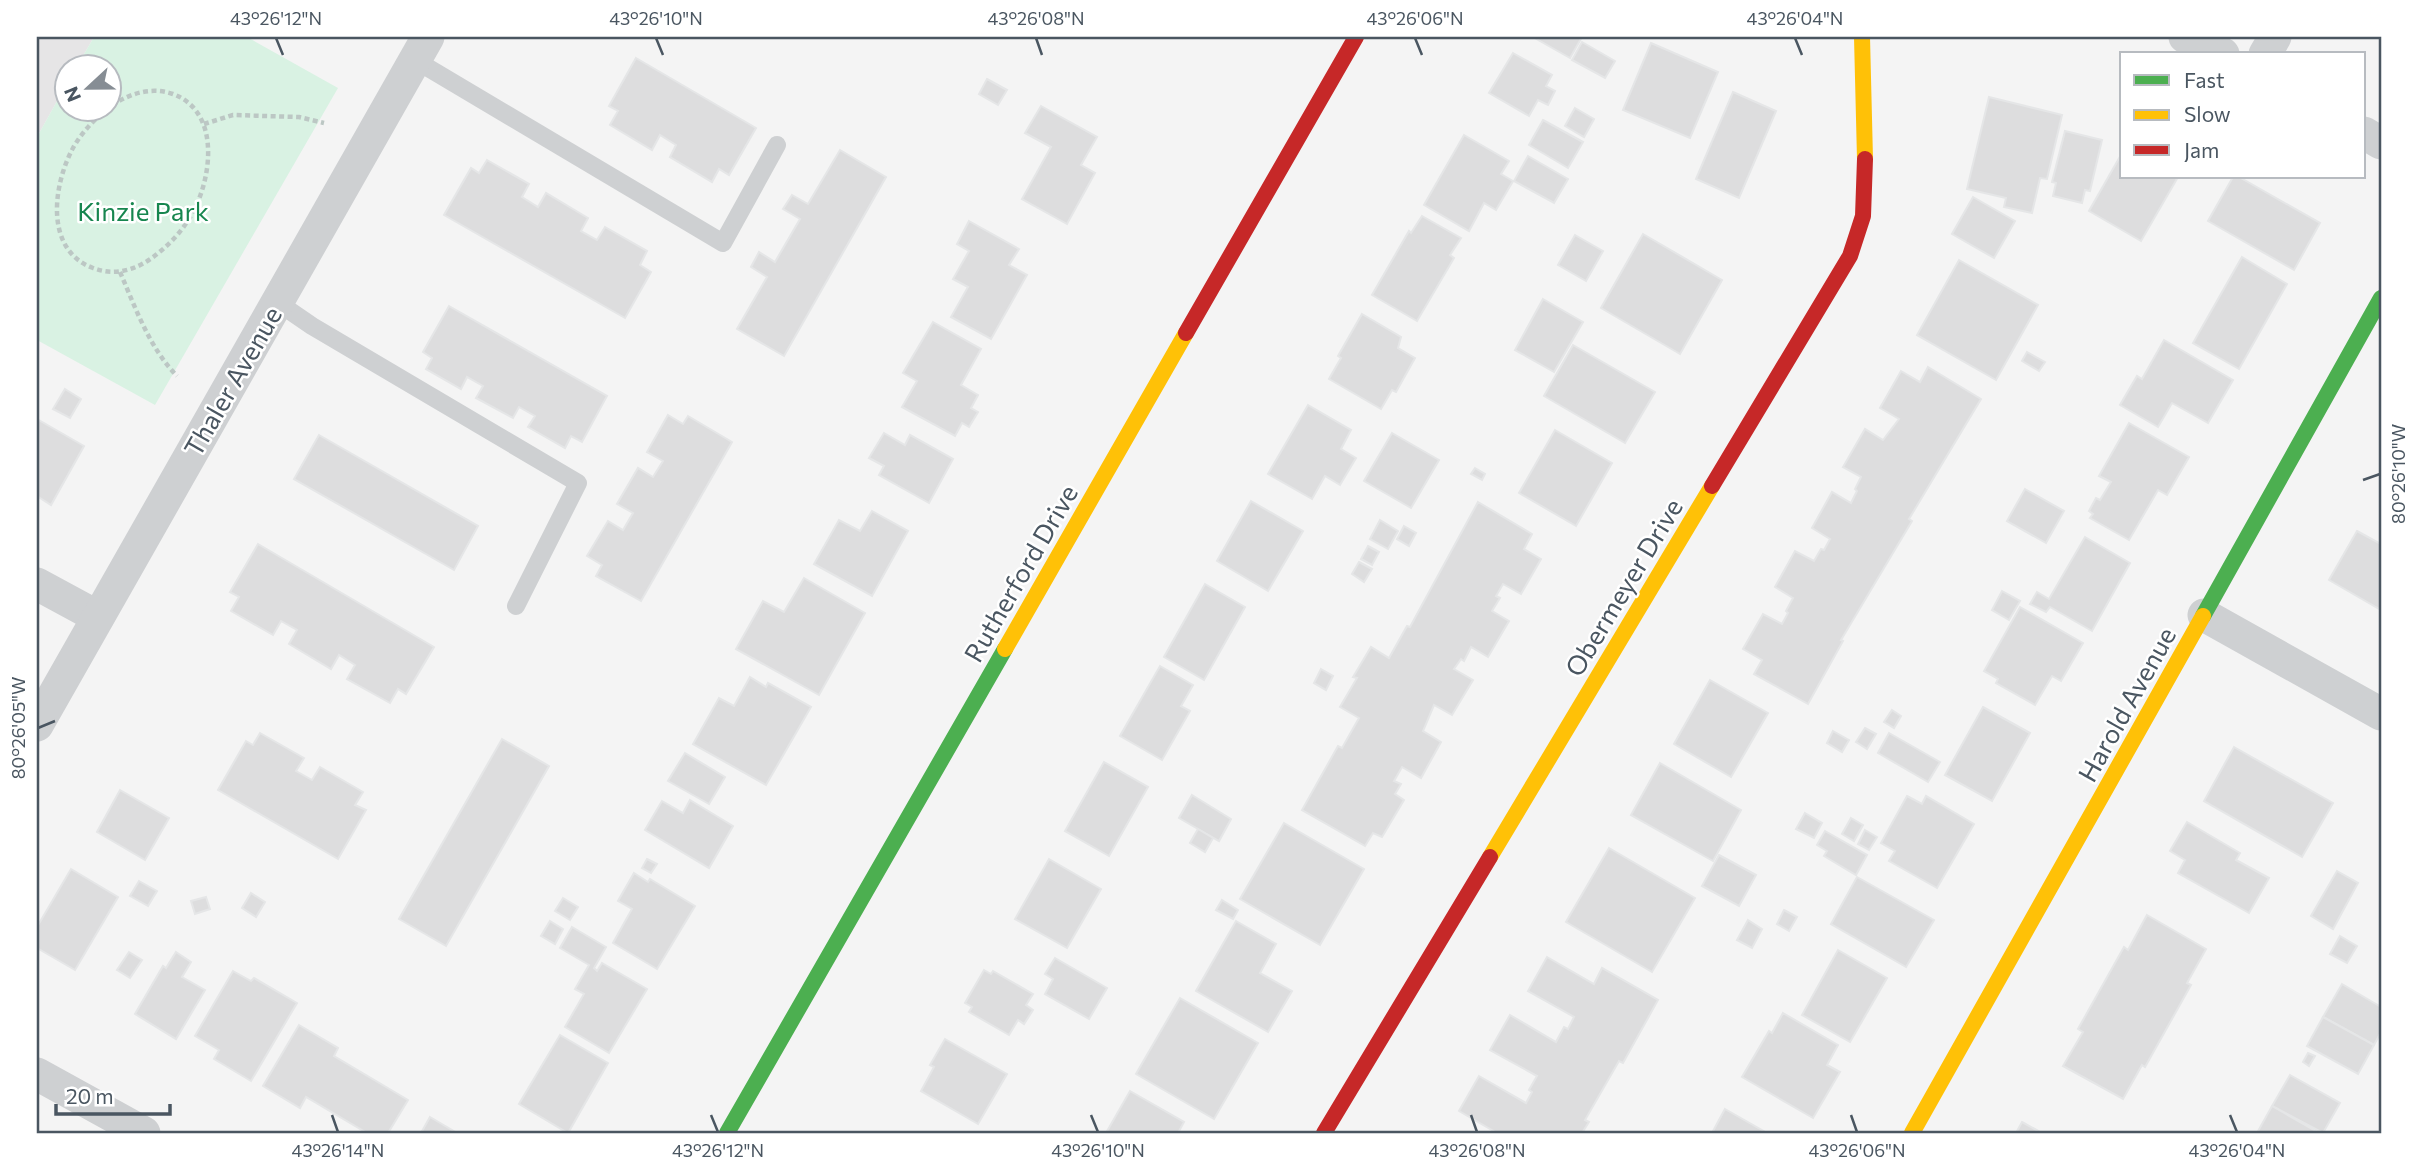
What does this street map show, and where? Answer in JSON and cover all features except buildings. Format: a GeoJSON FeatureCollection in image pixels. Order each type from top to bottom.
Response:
{"type":"FeatureCollection","features":[{"type":"Feature","properties":{"kind":"street","name":"Rutherford Drive"},"geometry":{"type":"LineString","coordinates":[[727,1133],[1356,37]]}},
{"type":"Feature","properties":{"kind":"street","name":"Obermeyer Drive"},"geometry":{"type":"LineString","coordinates":[[1324,1133],[1850,256],[1863,216],[1865,166],[1862,37]]}},
{"type":"Feature","properties":{"kind":"street"},"geometry":{"type":"LineString","coordinates":[[2185,37],[2219,52]]}},
{"type":"Feature","properties":{"kind":"street","name":"Thaler Avenue"},"geometry":{"type":"LineString","coordinates":[[37,725],[422,48]]}},
{"type":"Feature","properties":{"kind":"street","name":"Harold Avenue"},"geometry":{"type":"LineString","coordinates":[[1912,1133],[2381,298]]}},
{"type":"Feature","properties":{"kind":"street"},"geometry":{"type":"LineString","coordinates":[[37,584],[97,617]]}},
{"type":"Feature","properties":{"kind":"street"},"geometry":{"type":"LineString","coordinates":[[2204,615],[2381,714]]}},
{"type":"Feature","properties":{"kind":"street"},"geometry":{"type":"LineString","coordinates":[[37,1074],[144,1133]]}},
{"type":"Feature","properties":{"kind":"lane"},"geometry":{"type":"LineString","coordinates":[[422,48],[723,243],[777,145]]}},
{"type":"Feature","properties":{"kind":"lane"},"geometry":{"type":"LineString","coordinates":[[277,302],[312,326],[578,483],[516,606]]}},
{"type":"Feature","properties":{"kind":"path"},"geometry":{"type":"LineString","coordinates":[[94,122],[84,132],[65,165],[58,193],[57,222],[62,239],[71,254],[102,272],[120,272],[154,257],[175,238],[192,215],[206,179],[208,140],[204,124],[194,108],[180,97],[163,91],[137,93],[122,101]]}},
{"type":"Feature","properties":{"kind":"path"},"geometry":{"type":"LineString","coordinates":[[204,124],[233,115],[299,117],[324,123]]}},
{"type":"Feature","properties":{"kind":"path"},"geometry":{"type":"LineString","coordinates":[[120,272],[151,343],[177,376]]}},
{"type":"Feature","properties":{"kind":"shaded area"},"geometry":{"type":"Polygon","coordinates":[[[37,37],[94,37],[85,52],[52,52],[52,110],[37,137],[37,37]]]}},
{"type":"Feature","properties":{"kind":"green space","name":"Kinzie Park"},"geometry":{"type":"Polygon","coordinates":[[[94,37],[247,37],[338,88],[155,405],[37,340],[37,137],[52,110],[52,122],[122,122],[122,52],[85,52],[94,37]]]}},
{"type":"Feature","properties":{"kind":"traffic: fast"},"geometry":{"type":"LineString","coordinates":[[2203,616],[2381,298]]}},
{"type":"Feature","properties":{"kind":"traffic: fast"},"geometry":{"type":"LineString","coordinates":[[727,1133],[1005,649]]}},
{"type":"Feature","properties":{"kind":"traffic: slow"},"geometry":{"type":"LineString","coordinates":[[1862,37],[1865,159]]}},
{"type":"Feature","properties":{"kind":"traffic: slow"},"geometry":{"type":"LineString","coordinates":[[1005,649],[1186,333]]}},
{"type":"Feature","properties":{"kind":"traffic: slow"},"geometry":{"type":"LineString","coordinates":[[1490,857],[1712,486]]}},
{"type":"Feature","properties":{"kind":"traffic: slow"},"geometry":{"type":"LineString","coordinates":[[1912,1133],[2203,616]]}},
{"type":"Feature","properties":{"kind":"traffic: jam"},"geometry":{"type":"LineString","coordinates":[[1186,333],[1356,37]]}},
{"type":"Feature","properties":{"kind":"traffic: jam"},"geometry":{"type":"LineString","coordinates":[[1712,486],[1850,256],[1863,216],[1865,159]]}},
{"type":"Feature","properties":{"kind":"traffic: jam"},"geometry":{"type":"LineString","coordinates":[[1324,1133],[1490,857]]}}]}
